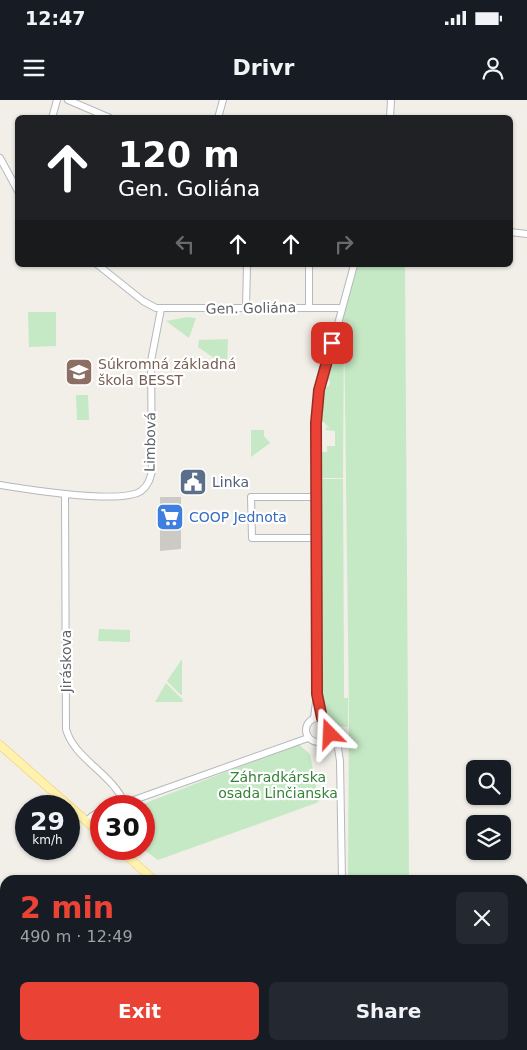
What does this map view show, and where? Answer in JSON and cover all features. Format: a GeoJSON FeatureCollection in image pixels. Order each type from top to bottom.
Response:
{"type":"FeatureCollection","features":[{"type":"Feature","properties":{"kind":"main road"},"geometry":{"type":"LineString","coordinates":[[0,745],[90,824]]}},
{"type":"Feature","properties":{"kind":"main road"},"geometry":{"type":"LineString","coordinates":[[131,860],[148,875]]}},
{"type":"Feature","properties":{"kind":"street"},"geometry":{"type":"LineString","coordinates":[[53,115],[57,100]]}},
{"type":"Feature","properties":{"kind":"street"},"geometry":{"type":"LineString","coordinates":[[68,100],[103,115]]}},
{"type":"Feature","properties":{"kind":"street"},"geometry":{"type":"LineString","coordinates":[[219,115],[223,100]]}},
{"type":"Feature","properties":{"kind":"street"},"geometry":{"type":"LineString","coordinates":[[390,115],[391,100]]}},
{"type":"Feature","properties":{"kind":"street"},"geometry":{"type":"LineString","coordinates":[[0,158],[15,185]]}},
{"type":"Feature","properties":{"kind":"street"},"geometry":{"type":"LineString","coordinates":[[513,231],[527,234]]}},
{"type":"Feature","properties":{"kind":"street"},"geometry":{"type":"LineString","coordinates":[[101,267],[150,306],[161,309]]}},
{"type":"Feature","properties":{"kind":"street"},"geometry":{"type":"LineString","coordinates":[[246,308],[247,267]]}},
{"type":"Feature","properties":{"kind":"street"},"geometry":{"type":"LineString","coordinates":[[309,267],[309,307]]}},
{"type":"Feature","properties":{"kind":"street"},"geometry":{"type":"LineString","coordinates":[[314,718],[317,694],[318,396],[353,267]]}},
{"type":"Feature","properties":{"kind":"street","name":"Gen. Goliána"},"geometry":{"type":"LineString","coordinates":[[161,309],[342,308]]}},
{"type":"Feature","properties":{"kind":"street","name":"Limbová"},"geometry":{"type":"LineString","coordinates":[[0,485],[65,496],[133,494],[140,491],[149,481],[152,471],[151,361],[161,309]]}},
{"type":"Feature","properties":{"kind":"street","name":"Jiráskova"},"geometry":{"type":"LineString","coordinates":[[65,496],[66,730],[72,743],[115,785],[120,795]]}},
{"type":"Feature","properties":{"kind":"street"},"geometry":{"type":"LineString","coordinates":[[317,496],[252,497],[252,538],[317,538]]}},
{"type":"Feature","properties":{"kind":"street"},"geometry":{"type":"LineString","coordinates":[[317,694],[322,718],[328,723],[327,737],[338,748],[342,875]]}},
{"type":"Feature","properties":{"kind":"street"},"geometry":{"type":"LineString","coordinates":[[308,738],[306,730],[308,722],[314,718],[322,718]]}},
{"type":"Feature","properties":{"kind":"street"},"geometry":{"type":"LineString","coordinates":[[290,743],[306,730]]}},
{"type":"Feature","properties":{"kind":"street"},"geometry":{"type":"LineString","coordinates":[[149,795],[290,743],[308,738],[315,742],[327,737]]}},
{"type":"Feature","properties":{"kind":"street"},"geometry":{"type":"LineString","coordinates":[[87,821],[90,818]]}},
{"type":"Feature","properties":{"kind":"green space","name":"Záhradkárska osada Linčianska"},"geometry":{"type":"Polygon","coordinates":[[[357,267],[405,267],[409,875],[348,875],[349,716],[344,319],[343,478],[320,478],[319,446],[321,452],[327,452],[327,446],[335,446],[335,431],[326,430],[326,427],[330,429],[324,422],[319,422],[323,388],[329,386],[330,381],[325,379],[357,267]]]}},
{"type":"Feature","properties":{"kind":"green space"},"geometry":{"type":"Polygon","coordinates":[[[28,312],[56,312],[56,346],[29,347],[28,312]]]}},
{"type":"Feature","properties":{"kind":"green space"},"geometry":{"type":"Polygon","coordinates":[[[188,317],[196,318],[189,338],[166,321],[188,317]]]}},
{"type":"Feature","properties":{"kind":"green space"},"geometry":{"type":"Polygon","coordinates":[[[228,339],[227,367],[198,347],[199,340],[228,339]]]}},
{"type":"Feature","properties":{"kind":"green space"},"geometry":{"type":"Polygon","coordinates":[[[76,395],[88,395],[89,420],[77,420],[76,395]]]}},
{"type":"Feature","properties":{"kind":"green space"},"geometry":{"type":"Polygon","coordinates":[[[251,430],[264,430],[264,436],[270,443],[251,457],[251,430]]]}},
{"type":"Feature","properties":{"kind":"green space"},"geometry":{"type":"Polygon","coordinates":[[[320,479],[343,479],[344,698],[348,698],[348,727],[334,726],[325,710],[322,709],[320,696],[320,566],[322,537],[320,479]]]}},
{"type":"Feature","properties":{"kind":"green space"},"geometry":{"type":"Polygon","coordinates":[[[99,629],[130,630],[130,642],[98,641],[99,629]]]}},
{"type":"Feature","properties":{"kind":"green space"},"geometry":{"type":"Polygon","coordinates":[[[182,659],[182,695],[181,695],[167,681],[182,659]]]}},
{"type":"Feature","properties":{"kind":"green space"},"geometry":{"type":"Polygon","coordinates":[[[166,683],[183,700],[182,702],[155,702],[166,683]]]}},
{"type":"Feature","properties":{"kind":"green space","name":"Záhradkárska osada Linčianska"},"geometry":{"type":"Polygon","coordinates":[[[298,744],[310,754],[319,802],[158,860],[155,858],[155,799],[298,744]]]}},
{"type":"Feature","properties":{"kind":"building","name":"COOP Jednota"},"geometry":{"type":"Polygon","coordinates":[[[160,497],[181,497],[181,549],[160,551],[160,497]]]}},
{"type":"Feature","properties":{"kind":"place","name":"Súkromná základná škola BESST"},"geometry":{"type":"Point","coordinates":[79,372]}},
{"type":"Feature","properties":{"kind":"place","name":"Linka"},"geometry":{"type":"Point","coordinates":[193,482]}},
{"type":"Feature","properties":{"kind":"place","name":"COOP Jednota"},"geometry":{"type":"Point","coordinates":[170,517]}},
{"type":"Feature","properties":{"kind":"route"},"geometry":{"type":"LineString","coordinates":[[330,734],[330,726],[322,718],[317,694],[316,423],[319,390],[332,343]]}}]}
